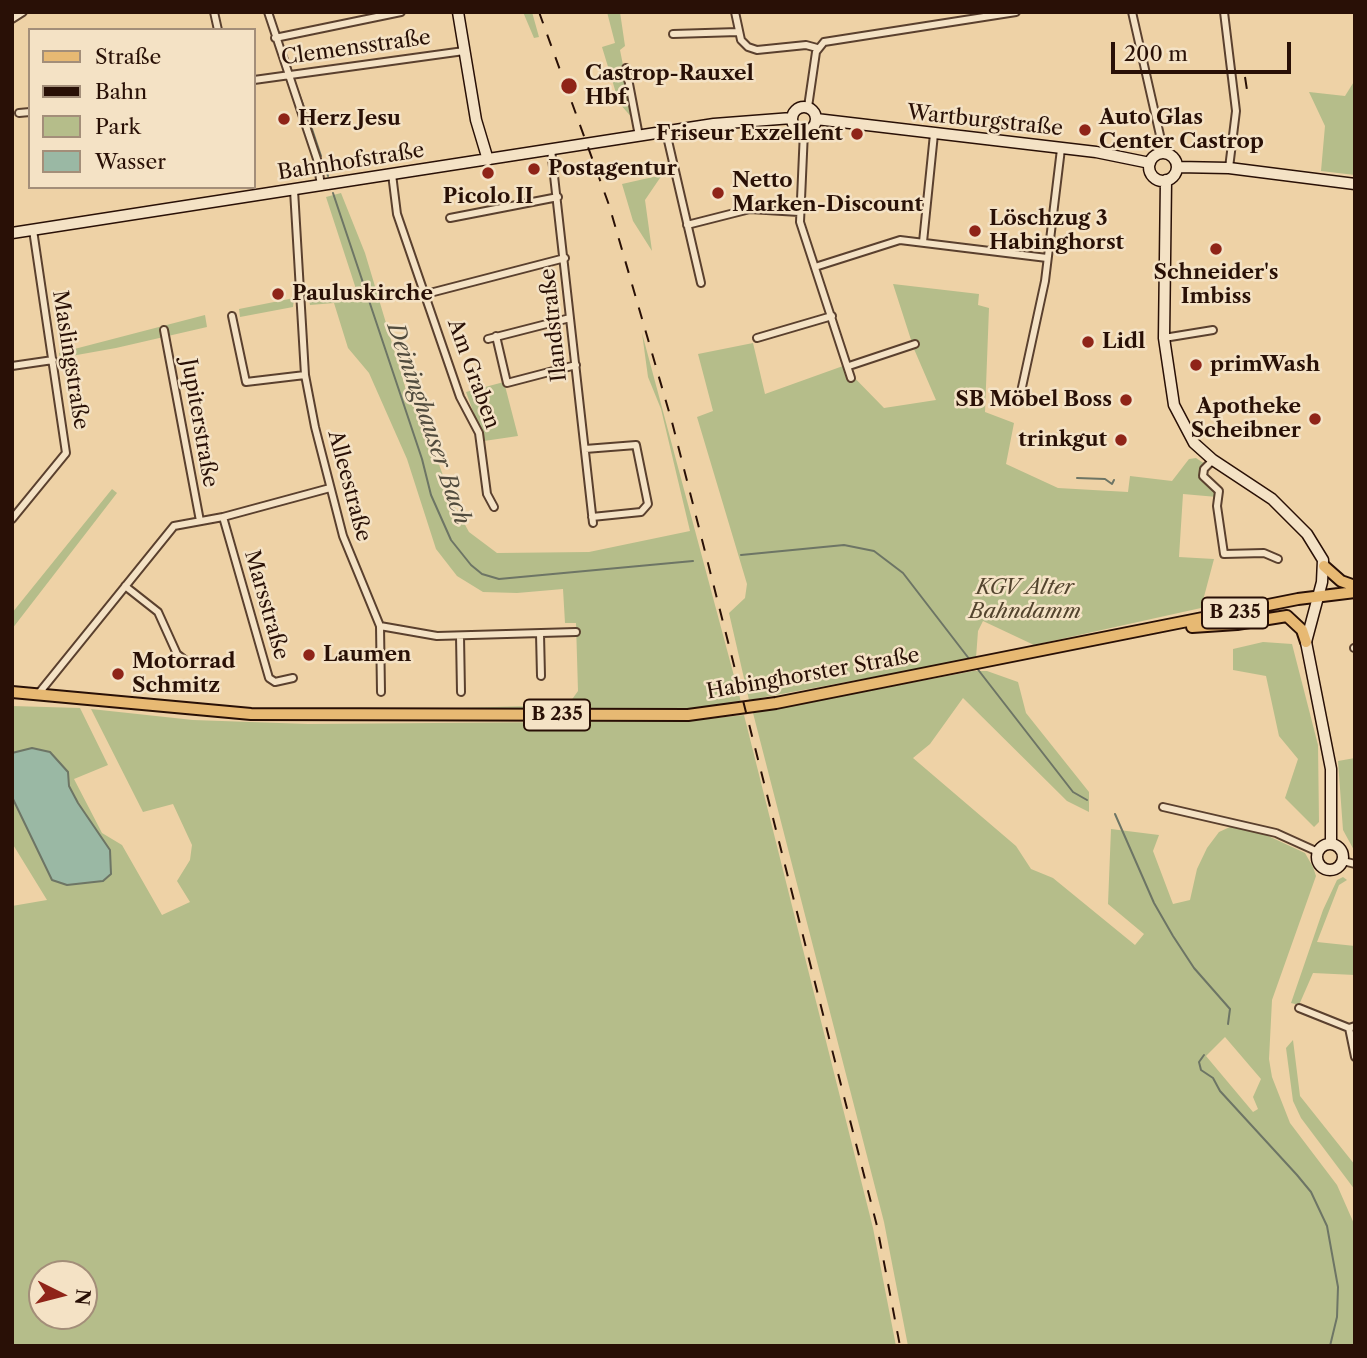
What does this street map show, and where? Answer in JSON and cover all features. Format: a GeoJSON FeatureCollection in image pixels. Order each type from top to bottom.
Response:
{"type":"FeatureCollection","features":[{"type":"Feature","properties":{"kind":"main road"},"geometry":{"type":"LineString","coordinates":[[458,12],[475,115],[488,160]]}},
{"type":"Feature","properties":{"kind":"main road"},"geometry":{"type":"LineString","coordinates":[[808,107],[816,119],[812,128],[804,131],[794,127],[792,118],[797,109],[808,107]]}},
{"type":"Feature","properties":{"kind":"main road"},"geometry":{"type":"LineString","coordinates":[[639,136],[751,119],[792,118]]}},
{"type":"Feature","properties":{"kind":"main road","name":"Wartburgstraße"},"geometry":{"type":"LineString","coordinates":[[816,119],[1061,149],[1150,163]]}},
{"type":"Feature","properties":{"kind":"main road","name":"Bahnhofstraße"},"geometry":{"type":"LineString","coordinates":[[12,233],[639,136]]}},
{"type":"Feature","properties":{"kind":"main road"},"geometry":{"type":"LineString","coordinates":[[1164,153],[1173,157],[1177,167],[1174,176],[1166,180],[1153,176],[1150,163],[1155,155],[1164,153]]}},
{"type":"Feature","properties":{"kind":"main road"},"geometry":{"type":"LineString","coordinates":[[1177,167],[1229,168],[1355,184]]}},
{"type":"Feature","properties":{"kind":"main road"},"geometry":{"type":"LineString","coordinates":[[1166,180],[1164,338],[1174,405],[1194,443],[1213,460],[1272,499],[1314,542],[1324,566],[1341,581],[1355,586]]}},
{"type":"Feature","properties":{"kind":"main road"},"geometry":{"type":"LineString","coordinates":[[1306,642],[1324,566]]}},
{"type":"Feature","properties":{"kind":"main road","name":"Habinghorster Straße"},"geometry":{"type":"LineString","coordinates":[[14,696],[278,715],[688,715],[728,712],[1317,597],[1355,592]]}},
{"type":"Feature","properties":{"kind":"main road"},"geometry":{"type":"LineString","coordinates":[[1154,630],[1237,624],[1287,616],[1302,630],[1331,769],[1331,844]]}},
{"type":"Feature","properties":{"kind":"main road","name":"Habinghorster Straße"},"geometry":{"type":"LineString","coordinates":[[14,696],[39,693],[145,706]]}},
{"type":"Feature","properties":{"kind":"main road"},"geometry":{"type":"LineString","coordinates":[[1331,844],[1341,849],[1343,861],[1336,869],[1326,869],[1318,862],[1318,852],[1323,846],[1331,844]]}},
{"type":"Feature","properties":{"kind":"street"},"geometry":{"type":"LineString","coordinates":[[12,19],[23,12]]}},
{"type":"Feature","properties":{"kind":"street"},"geometry":{"type":"LineString","coordinates":[[268,12],[317,159],[321,186]]}},
{"type":"Feature","properties":{"kind":"street"},"geometry":{"type":"LineString","coordinates":[[275,38],[401,12]]}},
{"type":"Feature","properties":{"kind":"street"},"geometry":{"type":"LineString","coordinates":[[735,12],[738,32],[745,45],[757,50],[806,46],[817,48]]}},
{"type":"Feature","properties":{"kind":"street"},"geometry":{"type":"LineString","coordinates":[[808,107],[817,48],[824,42],[964,16],[1016,12]]}},
{"type":"Feature","properties":{"kind":"street"},"geometry":{"type":"LineString","coordinates":[[1132,12],[1164,153]]}},
{"type":"Feature","properties":{"kind":"street"},"geometry":{"type":"LineString","coordinates":[[1224,12],[1236,111],[1229,168]]}},
{"type":"Feature","properties":{"kind":"street"},"geometry":{"type":"LineString","coordinates":[[673,34],[738,32]]}},
{"type":"Feature","properties":{"kind":"street","name":"Clemensstraße"},"geometry":{"type":"LineString","coordinates":[[256,80],[464,51]]}},
{"type":"Feature","properties":{"kind":"street"},"geometry":{"type":"LineString","coordinates":[[626,68],[639,136]]}},
{"type":"Feature","properties":{"kind":"street"},"geometry":{"type":"LineString","coordinates":[[19,113],[28,112]]}},
{"type":"Feature","properties":{"kind":"street"},"geometry":{"type":"LineString","coordinates":[[804,131],[799,212],[851,378]]}},
{"type":"Feature","properties":{"kind":"street"},"geometry":{"type":"LineString","coordinates":[[666,132],[701,283]]}},
{"type":"Feature","properties":{"kind":"street"},"geometry":{"type":"LineString","coordinates":[[923,242],[934,134]]}},
{"type":"Feature","properties":{"kind":"street","name":"Ilandstraße"},"geometry":{"type":"LineString","coordinates":[[551,149],[592,520],[640,512],[648,504],[636,445],[585,449]]}},
{"type":"Feature","properties":{"kind":"street"},"geometry":{"type":"LineString","coordinates":[[1019,401],[1038,321],[1061,149]]}},
{"type":"Feature","properties":{"kind":"street","name":"Am Graben"},"geometry":{"type":"LineString","coordinates":[[392,174],[397,214],[460,397],[480,433],[487,494],[494,507]]}},
{"type":"Feature","properties":{"kind":"street","name":"Alleestraße"},"geometry":{"type":"LineString","coordinates":[[294,190],[305,375],[330,488],[350,556],[380,626]]}},
{"type":"Feature","properties":{"kind":"street"},"geometry":{"type":"LineString","coordinates":[[450,218],[558,197]]}},
{"type":"Feature","properties":{"kind":"street"},"geometry":{"type":"LineString","coordinates":[[687,225],[750,209],[799,212]]}},
{"type":"Feature","properties":{"kind":"street","name":"Maslingstraße"},"geometry":{"type":"LineString","coordinates":[[12,519],[66,455],[33,230]]}},
{"type":"Feature","properties":{"kind":"street"},"geometry":{"type":"LineString","coordinates":[[815,267],[892,241],[923,242],[1047,258]]}},
{"type":"Feature","properties":{"kind":"street"},"geometry":{"type":"LineString","coordinates":[[426,294],[565,258]]}},
{"type":"Feature","properties":{"kind":"street"},"geometry":{"type":"LineString","coordinates":[[232,316],[247,382],[305,375]]}},
{"type":"Feature","properties":{"kind":"street"},"geometry":{"type":"LineString","coordinates":[[757,338],[832,316]]}},
{"type":"Feature","properties":{"kind":"street"},"geometry":{"type":"LineString","coordinates":[[488,339],[570,318]]}},
{"type":"Feature","properties":{"kind":"street","name":"Jupiterstraße"},"geometry":{"type":"LineString","coordinates":[[164,330],[200,521]]}},
{"type":"Feature","properties":{"kind":"street"},"geometry":{"type":"LineString","coordinates":[[1164,338],[1213,330]]}},
{"type":"Feature","properties":{"kind":"street"},"geometry":{"type":"LineString","coordinates":[[496,336],[507,383],[576,365]]}},
{"type":"Feature","properties":{"kind":"street"},"geometry":{"type":"LineString","coordinates":[[849,366],[915,344]]}},
{"type":"Feature","properties":{"kind":"street"},"geometry":{"type":"LineString","coordinates":[[12,366],[52,360]]}},
{"type":"Feature","properties":{"kind":"street"},"geometry":{"type":"LineString","coordinates":[[1213,460],[1204,469],[1203,477],[1219,491],[1217,506],[1224,554],[1264,553],[1278,559]]}},
{"type":"Feature","properties":{"kind":"street"},"geometry":{"type":"LineString","coordinates":[[39,693],[168,530],[174,526],[223,517],[330,488]]}},
{"type":"Feature","properties":{"kind":"street","name":"Marsstraße"},"geometry":{"type":"LineString","coordinates":[[223,517],[269,678],[275,681],[293,678]]}},
{"type":"Feature","properties":{"kind":"street"},"geometry":{"type":"LineString","coordinates":[[125,586],[158,612],[177,654],[186,661]]}},
{"type":"Feature","properties":{"kind":"street"},"geometry":{"type":"LineString","coordinates":[[381,692],[380,626],[416,633],[460,636],[576,632]]}},
{"type":"Feature","properties":{"kind":"street"},"geometry":{"type":"LineString","coordinates":[[540,634],[541,676]]}},
{"type":"Feature","properties":{"kind":"street"},"geometry":{"type":"LineString","coordinates":[[460,636],[461,692]]}},
{"type":"Feature","properties":{"kind":"street"},"geometry":{"type":"LineString","coordinates":[[1163,807],[1276,832],[1318,852]]}},
{"type":"Feature","properties":{"kind":"street"},"geometry":{"type":"LineString","coordinates":[[1343,861],[1355,864]]}},
{"type":"Feature","properties":{"kind":"street"},"geometry":{"type":"LineString","coordinates":[[1299,1008],[1352,1027],[1355,1057]]}},
{"type":"Feature","properties":{"kind":"green space"},"geometry":{"type":"Polygon","coordinates":[[[523,12],[532,12],[539,37],[534,38],[523,12]]]}},
{"type":"Feature","properties":{"kind":"green space"},"geometry":{"type":"Polygon","coordinates":[[[607,12],[620,12],[625,46],[620,50],[634,120],[619,103],[602,47],[615,43],[607,12]]]}},
{"type":"Feature","properties":{"kind":"green space"},"geometry":{"type":"Polygon","coordinates":[[[1355,80],[1355,175],[1321,171],[1325,126],[1309,92],[1345,96],[1355,80]]]}},
{"type":"Feature","properties":{"kind":"green space"},"geometry":{"type":"Polygon","coordinates":[[[662,175],[645,200],[652,251],[633,221],[622,184],[662,175]]]}},
{"type":"Feature","properties":{"kind":"green space"},"geometry":{"type":"Polygon","coordinates":[[[341,193],[365,253],[410,403],[421,415],[453,503],[469,532],[497,553],[589,552],[690,531],[661,409],[648,377],[642,333],[741,702],[691,708],[421,709],[568,705],[578,691],[576,623],[565,623],[563,589],[517,593],[483,592],[457,576],[436,549],[407,459],[369,373],[348,348],[334,303],[310,305],[309,299],[356,289],[326,197],[341,193]]]}},
{"type":"Feature","properties":{"kind":"green space","name":"KGV Alter Bahndamm"},"geometry":{"type":"Polygon","coordinates":[[[893,284],[979,294],[978,305],[989,308],[985,412],[1014,423],[1006,464],[1058,488],[1128,492],[1130,476],[1172,481],[1189,459],[1196,458],[1205,464],[1199,477],[1213,488],[1217,497],[1183,494],[1179,557],[1214,559],[1201,608],[1034,645],[983,621],[978,631],[976,658],[749,700],[729,613],[745,598],[747,584],[697,417],[713,411],[698,354],[753,343],[765,394],[843,366],[884,408],[936,400],[914,349],[893,284]]]}},
{"type":"Feature","properties":{"kind":"green space"},"geometry":{"type":"Polygon","coordinates":[[[294,298],[293,307],[240,317],[239,309],[294,298]]]}},
{"type":"Feature","properties":{"kind":"green space"},"geometry":{"type":"Polygon","coordinates":[[[205,315],[207,327],[60,358],[59,353],[205,315]]]}},
{"type":"Feature","properties":{"kind":"green space"},"geometry":{"type":"Polygon","coordinates":[[[504,382],[518,436],[484,441],[466,392],[504,382]]]}},
{"type":"Feature","properties":{"kind":"green space"},"geometry":{"type":"Polygon","coordinates":[[[112,489],[117,493],[12,629],[12,613],[112,489]]]}},
{"type":"Feature","properties":{"kind":"green space"},"geometry":{"type":"Polygon","coordinates":[[[1263,642],[1292,644],[1318,745],[1319,822],[1314,827],[1285,798],[1298,759],[1279,736],[1266,676],[1233,670],[1233,649],[1263,642]]]}},
{"type":"Feature","properties":{"kind":"green space"},"geometry":{"type":"Polygon","coordinates":[[[973,671],[987,671],[1018,682],[1026,713],[1089,792],[1089,812],[1067,801],[963,698],[930,744],[913,758],[1016,846],[1031,869],[1053,878],[1135,945],[1144,934],[1108,904],[1111,829],[1159,835],[1153,851],[1173,904],[1190,900],[1197,869],[1207,848],[1219,832],[1232,826],[1264,834],[1305,853],[1316,876],[1272,1000],[1269,1059],[1272,1077],[1290,1123],[1337,1185],[1355,1226],[1355,1346],[908,1346],[884,1222],[753,713],[973,671]],[[1225,1037],[1206,1056],[1253,1112],[1258,1109],[1253,1097],[1261,1079],[1225,1037]]]}},
{"type":"Feature","properties":{"kind":"green space"},"geometry":{"type":"Polygon","coordinates":[[[12,706],[80,708],[108,765],[74,779],[102,833],[122,845],[162,915],[190,902],[177,881],[190,860],[192,845],[173,804],[143,812],[91,709],[193,720],[308,724],[687,721],[744,715],[873,1228],[896,1346],[12,1346],[12,906],[47,900],[12,843],[12,706]]]}},
{"type":"Feature","properties":{"kind":"green space"},"geometry":{"type":"Polygon","coordinates":[[[1355,758],[1355,852],[1343,830],[1338,761],[1355,758]]]}},
{"type":"Feature","properties":{"kind":"green space"},"geometry":{"type":"Polygon","coordinates":[[[1343,877],[1347,880],[1339,885],[1317,942],[1355,946],[1355,975],[1313,973],[1299,1005],[1291,1003],[1323,910],[1337,880],[1343,877]]]}},
{"type":"Feature","properties":{"kind":"green space"},"geometry":{"type":"Polygon","coordinates":[[[1293,1040],[1300,1096],[1355,1165],[1355,1190],[1301,1118],[1293,1101],[1286,1048],[1293,1040]]]}},
{"type":"Feature","properties":{"kind":"water"},"geometry":{"type":"Polygon","coordinates":[[[32,748],[50,752],[68,772],[69,786],[78,803],[110,850],[111,874],[103,881],[67,885],[52,880],[12,797],[12,753],[32,748]]]}},
{"type":"Feature","properties":{"kind":"waterway","name":"Deininghauser Bach"},"geometry":{"type":"LineString","coordinates":[[272,12],[278,33]]}},
{"type":"Feature","properties":{"kind":"waterway","name":"Deininghauser Bach"},"geometry":{"type":"LineString","coordinates":[[282,44],[291,69]]}},
{"type":"Feature","properties":{"kind":"waterway","name":"Deininghauser Bach"},"geometry":{"type":"LineString","coordinates":[[294,80],[309,121]]}},
{"type":"Feature","properties":{"kind":"waterway","name":"Deininghauser Bach"},"geometry":{"type":"LineString","coordinates":[[312,129],[321,156]]}},
{"type":"Feature","properties":{"kind":"waterway","name":"Deininghauser Bach"},"geometry":{"type":"LineString","coordinates":[[323,161],[328,176]]}},
{"type":"Feature","properties":{"kind":"waterway","name":"Deininghauser Bach"},"geometry":{"type":"LineString","coordinates":[[333,193],[422,459],[431,495],[451,540],[471,565],[482,574],[499,579],[693,561]]}},
{"type":"Feature","properties":{"kind":"waterway"},"geometry":{"type":"LineString","coordinates":[[1077,478],[1105,479],[1112,484],[1114,480]]}},
{"type":"Feature","properties":{"kind":"waterway","name":"Deininghauser Bach"},"geometry":{"type":"LineString","coordinates":[[741,555],[844,545],[874,551],[903,573],[970,660]]}},
{"type":"Feature","properties":{"kind":"waterway","name":"Deininghauser Bach"},"geometry":{"type":"LineString","coordinates":[[976,667],[1073,792],[1087,800]]}},
{"type":"Feature","properties":{"kind":"waterway","name":"Deininghauser Bach"},"geometry":{"type":"LineString","coordinates":[[1115,814],[1154,903],[1173,936],[1194,968],[1230,1009],[1228,1024]]}},
{"type":"Feature","properties":{"kind":"waterway","name":"Deininghauser Bach"},"geometry":{"type":"LineString","coordinates":[[1204,1055],[1199,1062],[1201,1070],[1213,1078],[1220,1091],[1311,1192],[1327,1226],[1338,1287],[1337,1317],[1330,1346]]}},
{"type":"Feature","properties":{"kind":"railway"},"geometry":{"type":"LineString","coordinates":[[539,12],[609,205],[672,422],[877,1226],[900,1346]]}},
{"type":"Feature","properties":{"kind":"railway"},"geometry":{"type":"LineString","coordinates":[[1245,77],[1247,90]]}},
{"type":"Feature","properties":{"kind":"place","name":"Castrop-Rauxel Hbf"},"geometry":{"type":"Point","coordinates":[569,86]}},
{"type":"Feature","properties":{"kind":"place","name":"Herz Jesu"},"geometry":{"type":"Point","coordinates":[284,119]}},
{"type":"Feature","properties":{"kind":"place","name":"Auto Glas Center Castrop"},"geometry":{"type":"Point","coordinates":[1085,130]}},
{"type":"Feature","properties":{"kind":"place","name":"Friseur Exzellent"},"geometry":{"type":"Point","coordinates":[857,134]}},
{"type":"Feature","properties":{"kind":"place","name":"Postagentur"},"geometry":{"type":"Point","coordinates":[534,169]}},
{"type":"Feature","properties":{"kind":"place","name":"Picolo II"},"geometry":{"type":"Point","coordinates":[488,173]}},
{"type":"Feature","properties":{"kind":"place","name":"Netto Marken-Discount"},"geometry":{"type":"Point","coordinates":[718,193]}},
{"type":"Feature","properties":{"kind":"place","name":"Löschzug 3 Habinghorst"},"geometry":{"type":"Point","coordinates":[975,231]}},
{"type":"Feature","properties":{"kind":"place","name":"Schneider's Imbiss"},"geometry":{"type":"Point","coordinates":[1216,249]}},
{"type":"Feature","properties":{"kind":"place","name":"Pauluskirche"},"geometry":{"type":"Point","coordinates":[278,294]}},
{"type":"Feature","properties":{"kind":"place","name":"Lidl"},"geometry":{"type":"Point","coordinates":[1088,342]}},
{"type":"Feature","properties":{"kind":"place","name":"primWash"},"geometry":{"type":"Point","coordinates":[1196,365]}},
{"type":"Feature","properties":{"kind":"place","name":"SB Möbel Boss"},"geometry":{"type":"Point","coordinates":[1126,400]}},
{"type":"Feature","properties":{"kind":"place","name":"Apotheke Scheibner"},"geometry":{"type":"Point","coordinates":[1315,419]}},
{"type":"Feature","properties":{"kind":"place","name":"trinkgut"},"geometry":{"type":"Point","coordinates":[1121,440]}},
{"type":"Feature","properties":{"kind":"place","name":"Laumen"},"geometry":{"type":"Point","coordinates":[309,655]}},
{"type":"Feature","properties":{"kind":"place","name":"Motorrad Schmitz"},"geometry":{"type":"Point","coordinates":[118,674]}}]}
